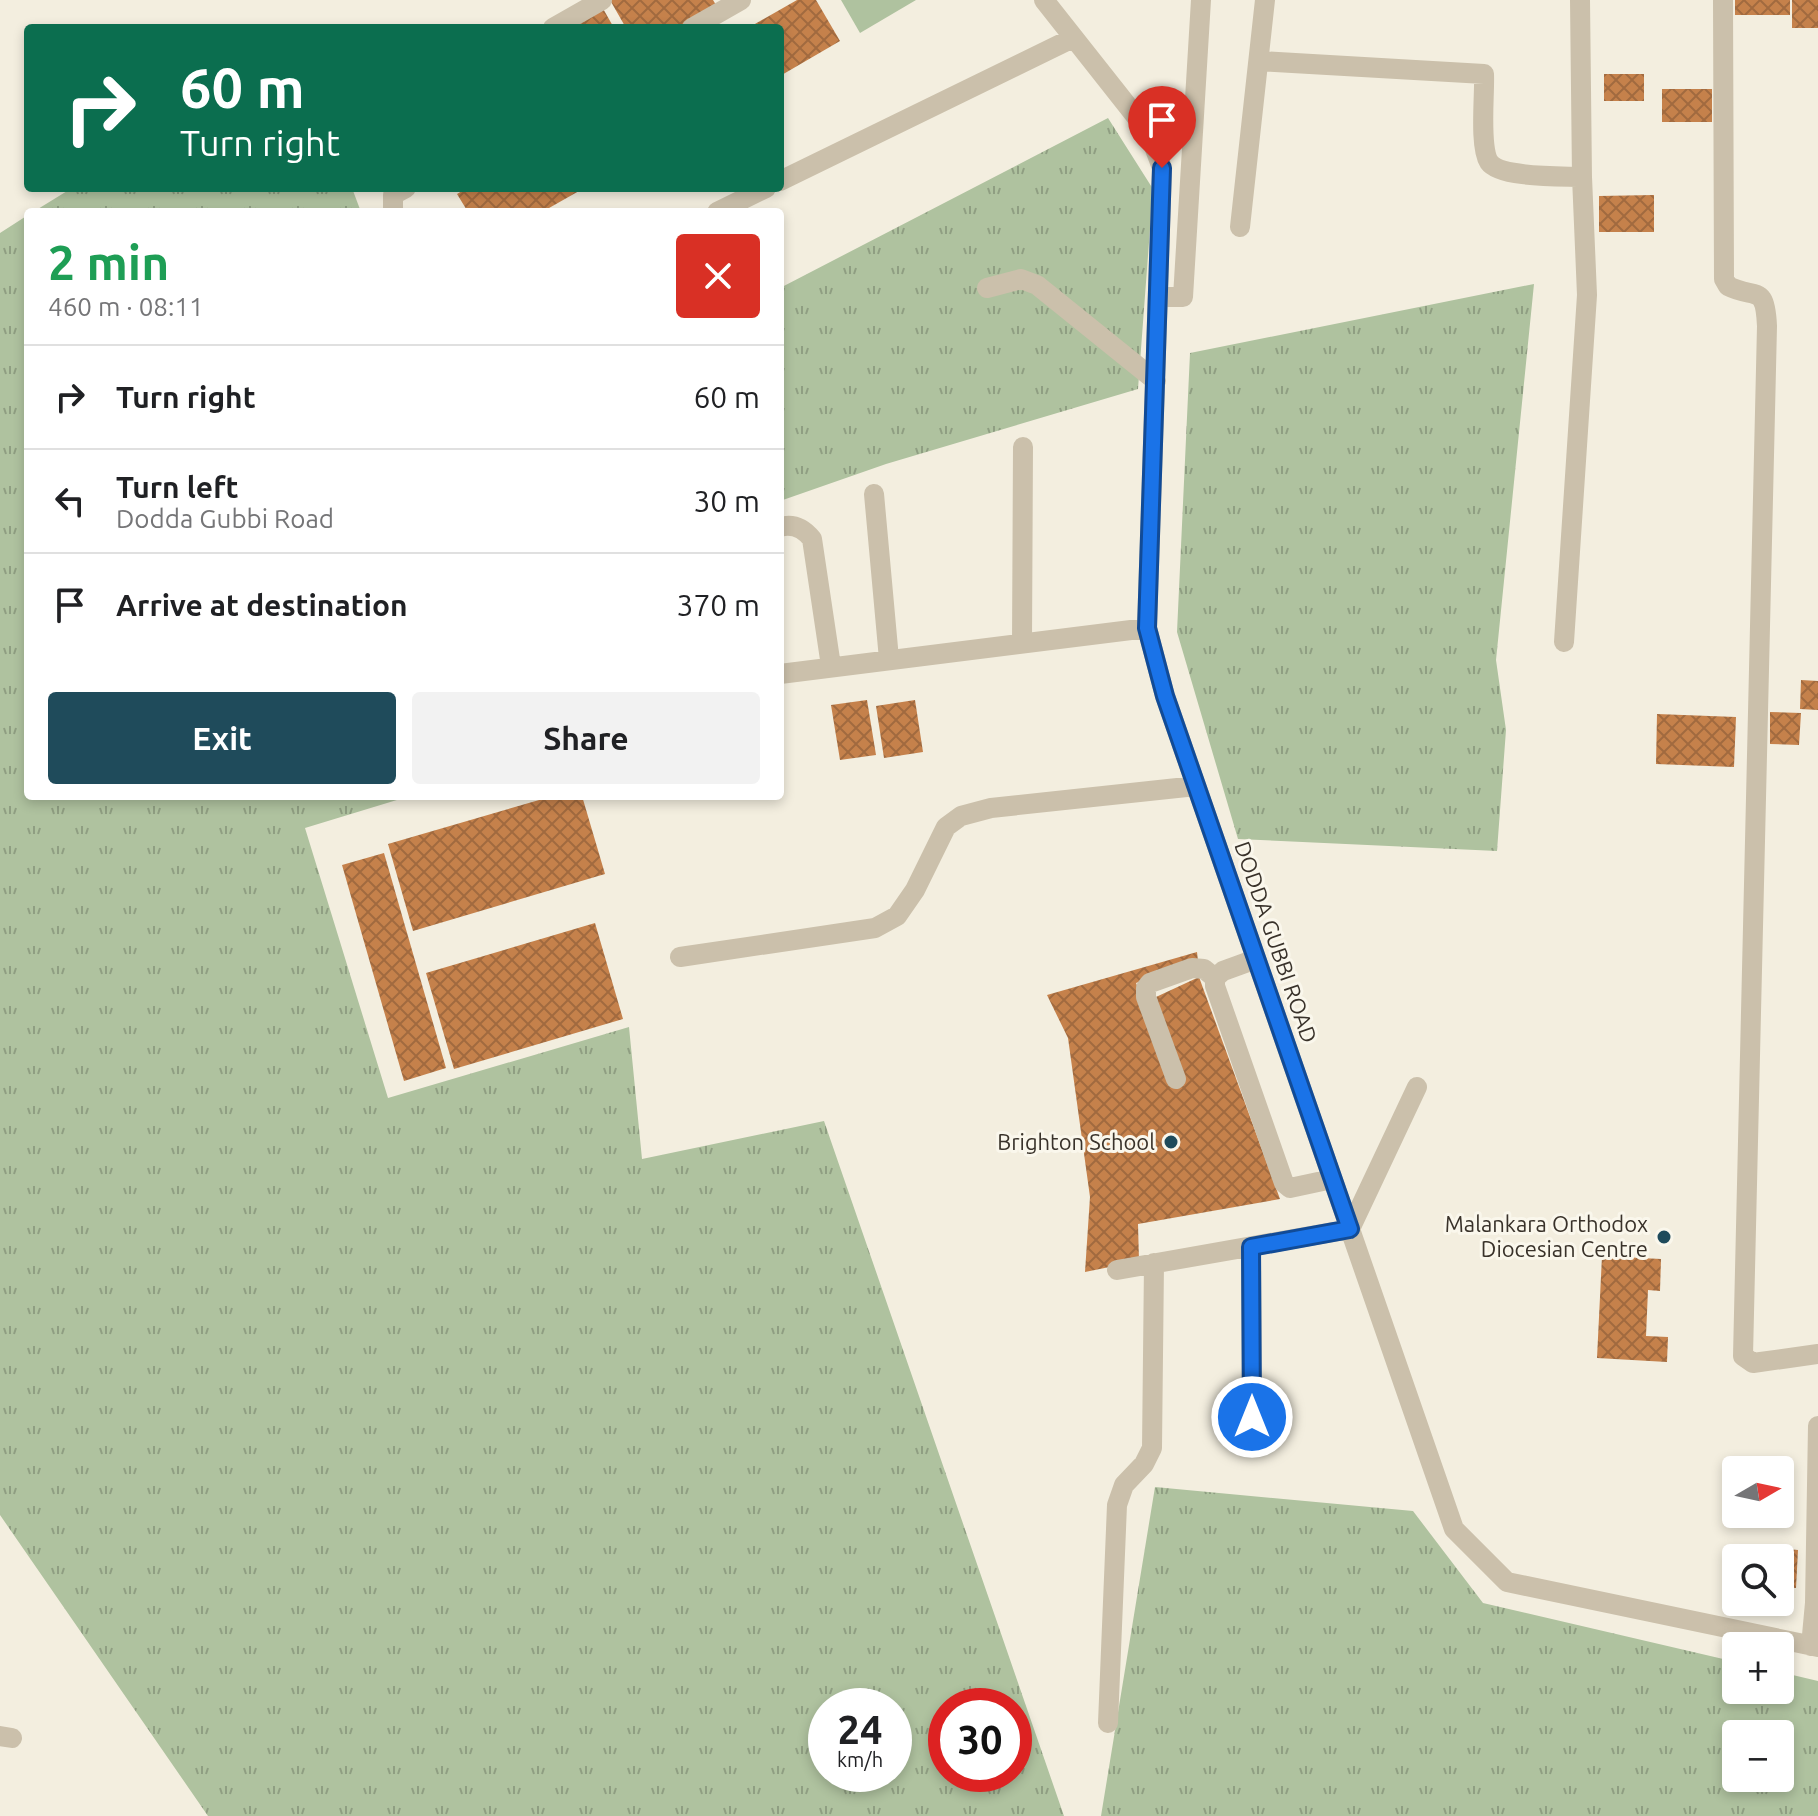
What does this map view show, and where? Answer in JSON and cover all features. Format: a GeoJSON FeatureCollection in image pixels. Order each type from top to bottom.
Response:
{"type":"FeatureCollection","features":[{"type":"Feature","properties":{"kind":"street"},"geometry":{"type":"LineString","coordinates":[[560,24],[602,0]]}},
{"type":"Feature","properties":{"kind":"street"},"geometry":{"type":"LineString","coordinates":[[699,24],[741,0]]}},
{"type":"Feature","properties":{"kind":"street","name":"DODDA GUBBI ROAD"},"geometry":{"type":"LineString","coordinates":[[1044,0],[1149,133],[1162,168],[1147,628],[1165,696],[1454,1529],[1507,1582],[1815,1646]]}},
{"type":"Feature","properties":{"kind":"street"},"geometry":{"type":"LineString","coordinates":[[1158,297],[1183,297],[1201,0]]}},
{"type":"Feature","properties":{"kind":"street"},"geometry":{"type":"LineString","coordinates":[[1240,227],[1265,0]]}},
{"type":"Feature","properties":{"kind":"street"},"geometry":{"type":"LineString","coordinates":[[1564,642],[1587,295],[1580,0]]}},
{"type":"Feature","properties":{"kind":"street"},"geometry":{"type":"LineString","coordinates":[[1723,0],[1724,279],[1728,286],[1756,292],[1766,307],[1767,326],[1743,1356],[1753,1363],[1818,1354]]}},
{"type":"Feature","properties":{"kind":"street"},"geometry":{"type":"LineString","coordinates":[[784,179],[1073,38]]}},
{"type":"Feature","properties":{"kind":"street"},"geometry":{"type":"LineString","coordinates":[[1259,61],[1484,74],[1485,152],[1490,165],[1503,172],[1582,177]]}},
{"type":"Feature","properties":{"kind":"street"},"geometry":{"type":"LineString","coordinates":[[725,208],[758,192]]}},
{"type":"Feature","properties":{"kind":"street"},"geometry":{"type":"LineString","coordinates":[[987,288],[1021,279],[1037,285],[1156,381]]}},
{"type":"Feature","properties":{"kind":"street"},"geometry":{"type":"LineString","coordinates":[[1022,643],[1023,447]]}},
{"type":"Feature","properties":{"kind":"street"},"geometry":{"type":"LineString","coordinates":[[874,494],[889,659]]}},
{"type":"Feature","properties":{"kind":"street"},"geometry":{"type":"LineString","coordinates":[[784,526],[803,529],[812,539],[831,666]]}},
{"type":"Feature","properties":{"kind":"street"},"geometry":{"type":"LineString","coordinates":[[784,673],[1147,628]]}},
{"type":"Feature","properties":{"kind":"street"},"geometry":{"type":"LineString","coordinates":[[680,957],[875,928],[897,916],[915,890],[946,827],[961,816],[991,808],[1196,786]]}},
{"type":"Feature","properties":{"kind":"street"},"geometry":{"type":"LineString","coordinates":[[1256,959],[1223,971],[1215,978],[1215,986],[1284,1183],[1290,1188],[1332,1179]]}},
{"type":"Feature","properties":{"kind":"street"},"geometry":{"type":"LineString","coordinates":[[1176,1079],[1146,997],[1146,988],[1150,983],[1192,968],[1204,969],[1215,978]]}},
{"type":"Feature","properties":{"kind":"street"},"geometry":{"type":"LineString","coordinates":[[1117,1270],[1350,1229],[1417,1087]]}},
{"type":"Feature","properties":{"kind":"street"},"geometry":{"type":"LineString","coordinates":[[1251,1247],[1252,1417]]}},
{"type":"Feature","properties":{"kind":"street"},"geometry":{"type":"LineString","coordinates":[[1108,1723],[1117,1505],[1124,1485],[1144,1464],[1152,1448],[1154,1263]]}},
{"type":"Feature","properties":{"kind":"street"},"geometry":{"type":"LineString","coordinates":[[1815,1646],[1818,1426]]}},
{"type":"Feature","properties":{"kind":"green space"},"geometry":{"type":"Polygon","coordinates":[[[841,0],[916,0],[860,33],[841,0]]]}},
{"type":"Feature","properties":{"kind":"green space"},"geometry":{"type":"Polygon","coordinates":[[[1108,118],[1153,189],[1138,389],[886,464],[784,500],[784,286],[1108,118]]]}},
{"type":"Feature","properties":{"kind":"green space"},"geometry":{"type":"Polygon","coordinates":[[[66,192],[354,192],[360,208],[40,208],[66,192]]]}},
{"type":"Feature","properties":{"kind":"green space"},"geometry":{"type":"Polygon","coordinates":[[[24,218],[24,800],[397,800],[305,828],[388,1098],[629,1027],[642,1159],[824,1121],[1020,1688],[928,1688],[928,1792],[1032,1792],[1032,1723],[1064,1816],[208,1816],[0,1515],[0,233],[24,218]]]}},
{"type":"Feature","properties":{"kind":"green space"},"geometry":{"type":"Polygon","coordinates":[[[1534,284],[1496,660],[1506,730],[1497,851],[1238,839],[1177,632],[1190,353],[1534,284]]]}},
{"type":"Feature","properties":{"kind":"green space"},"geometry":{"type":"Polygon","coordinates":[[[1155,1487],[1413,1511],[1483,1603],[1722,1659],[1722,1704],[1794,1704],[1794,1675],[1818,1681],[1818,1816],[1101,1816],[1155,1487]]]}},
{"type":"Feature","properties":{"kind":"building"},"geometry":{"type":"Polygon","coordinates":[[[610,0],[713,0],[716,5],[683,24],[624,24],[610,0]]]}},
{"type":"Feature","properties":{"kind":"building"},"geometry":{"type":"Polygon","coordinates":[[[797,0],[816,0],[840,41],[784,74],[784,24],[755,24],[797,0]]]}},
{"type":"Feature","properties":{"kind":"building"},"geometry":{"type":"Polygon","coordinates":[[[1735,0],[1790,0],[1790,15],[1735,15],[1735,0]]]}},
{"type":"Feature","properties":{"kind":"building"},"geometry":{"type":"Polygon","coordinates":[[[1792,0],[1818,0],[1818,28],[1792,28],[1792,0]]]}},
{"type":"Feature","properties":{"kind":"building"},"geometry":{"type":"Polygon","coordinates":[[[601,5],[612,24],[568,24],[601,5]]]}},
{"type":"Feature","properties":{"kind":"building"},"geometry":{"type":"Polygon","coordinates":[[[1604,74],[1644,74],[1644,101],[1604,101],[1604,74]]]}},
{"type":"Feature","properties":{"kind":"building"},"geometry":{"type":"Polygon","coordinates":[[[1662,89],[1712,89],[1712,122],[1662,122],[1662,89]]]}},
{"type":"Feature","properties":{"kind":"building"},"geometry":{"type":"Polygon","coordinates":[[[577,192],[549,208],[466,208],[457,194],[577,192]]]}},
{"type":"Feature","properties":{"kind":"building"},"geometry":{"type":"Polygon","coordinates":[[[1654,195],[1654,232],[1599,232],[1599,196],[1654,195]]]}},
{"type":"Feature","properties":{"kind":"building"},"geometry":{"type":"Polygon","coordinates":[[[1801,680],[1818,681],[1818,710],[1800,709],[1801,680]]]}},
{"type":"Feature","properties":{"kind":"building"},"geometry":{"type":"Polygon","coordinates":[[[867,700],[876,755],[840,760],[831,705],[867,700]]]}},
{"type":"Feature","properties":{"kind":"building"},"geometry":{"type":"Polygon","coordinates":[[[915,700],[923,752],[884,758],[876,706],[915,700]]]}},
{"type":"Feature","properties":{"kind":"building"},"geometry":{"type":"Polygon","coordinates":[[[1770,712],[1801,713],[1799,745],[1770,744],[1770,712]]]}},
{"type":"Feature","properties":{"kind":"building"},"geometry":{"type":"Polygon","coordinates":[[[1657,714],[1736,717],[1734,767],[1656,764],[1657,714]]]}},
{"type":"Feature","properties":{"kind":"building"},"geometry":{"type":"Polygon","coordinates":[[[539,800],[583,800],[605,874],[413,931],[388,844],[539,800]]]}},
{"type":"Feature","properties":{"kind":"building"},"geometry":{"type":"Polygon","coordinates":[[[384,853],[446,1068],[404,1081],[342,865],[384,853]]]}},
{"type":"Feature","properties":{"kind":"building"},"geometry":{"type":"Polygon","coordinates":[[[595,923],[623,1019],[454,1069],[426,973],[595,923]]]}},
{"type":"Feature","properties":{"kind":"building","name":"Brighton School"},"geometry":{"type":"Polygon","coordinates":[[[1197,952],[1198,961],[1136,983],[1175,1087],[1156,997],[1199,977],[1280,1199],[1138,1224],[1139,1261],[1085,1272],[1090,1197],[1068,1038],[1047,995],[1197,952]]]}},
{"type":"Feature","properties":{"kind":"building"},"geometry":{"type":"Polygon","coordinates":[[[1602,1256],[1661,1259],[1660,1291],[1648,1290],[1646,1336],[1668,1337],[1667,1362],[1597,1358],[1602,1256]]]}},
{"type":"Feature","properties":{"kind":"building"},"geometry":{"type":"Polygon","coordinates":[[[1794,1550],[1798,1550],[1794,1588],[1794,1550]]]}},
{"type":"Feature","properties":{"kind":"place","name":"Brighton School"},"geometry":{"type":"Point","coordinates":[1171,1142]}},
{"type":"Feature","properties":{"kind":"place","name":"Malankara Orthodox Diocesian Centre"},"geometry":{"type":"Point","coordinates":[1664,1237]}},
{"type":"Feature","properties":{"kind":"route"},"geometry":{"type":"LineString","coordinates":[[1162,168],[1147,628],[1165,696],[1350,1229],[1251,1247],[1252,1417]]}}]}
